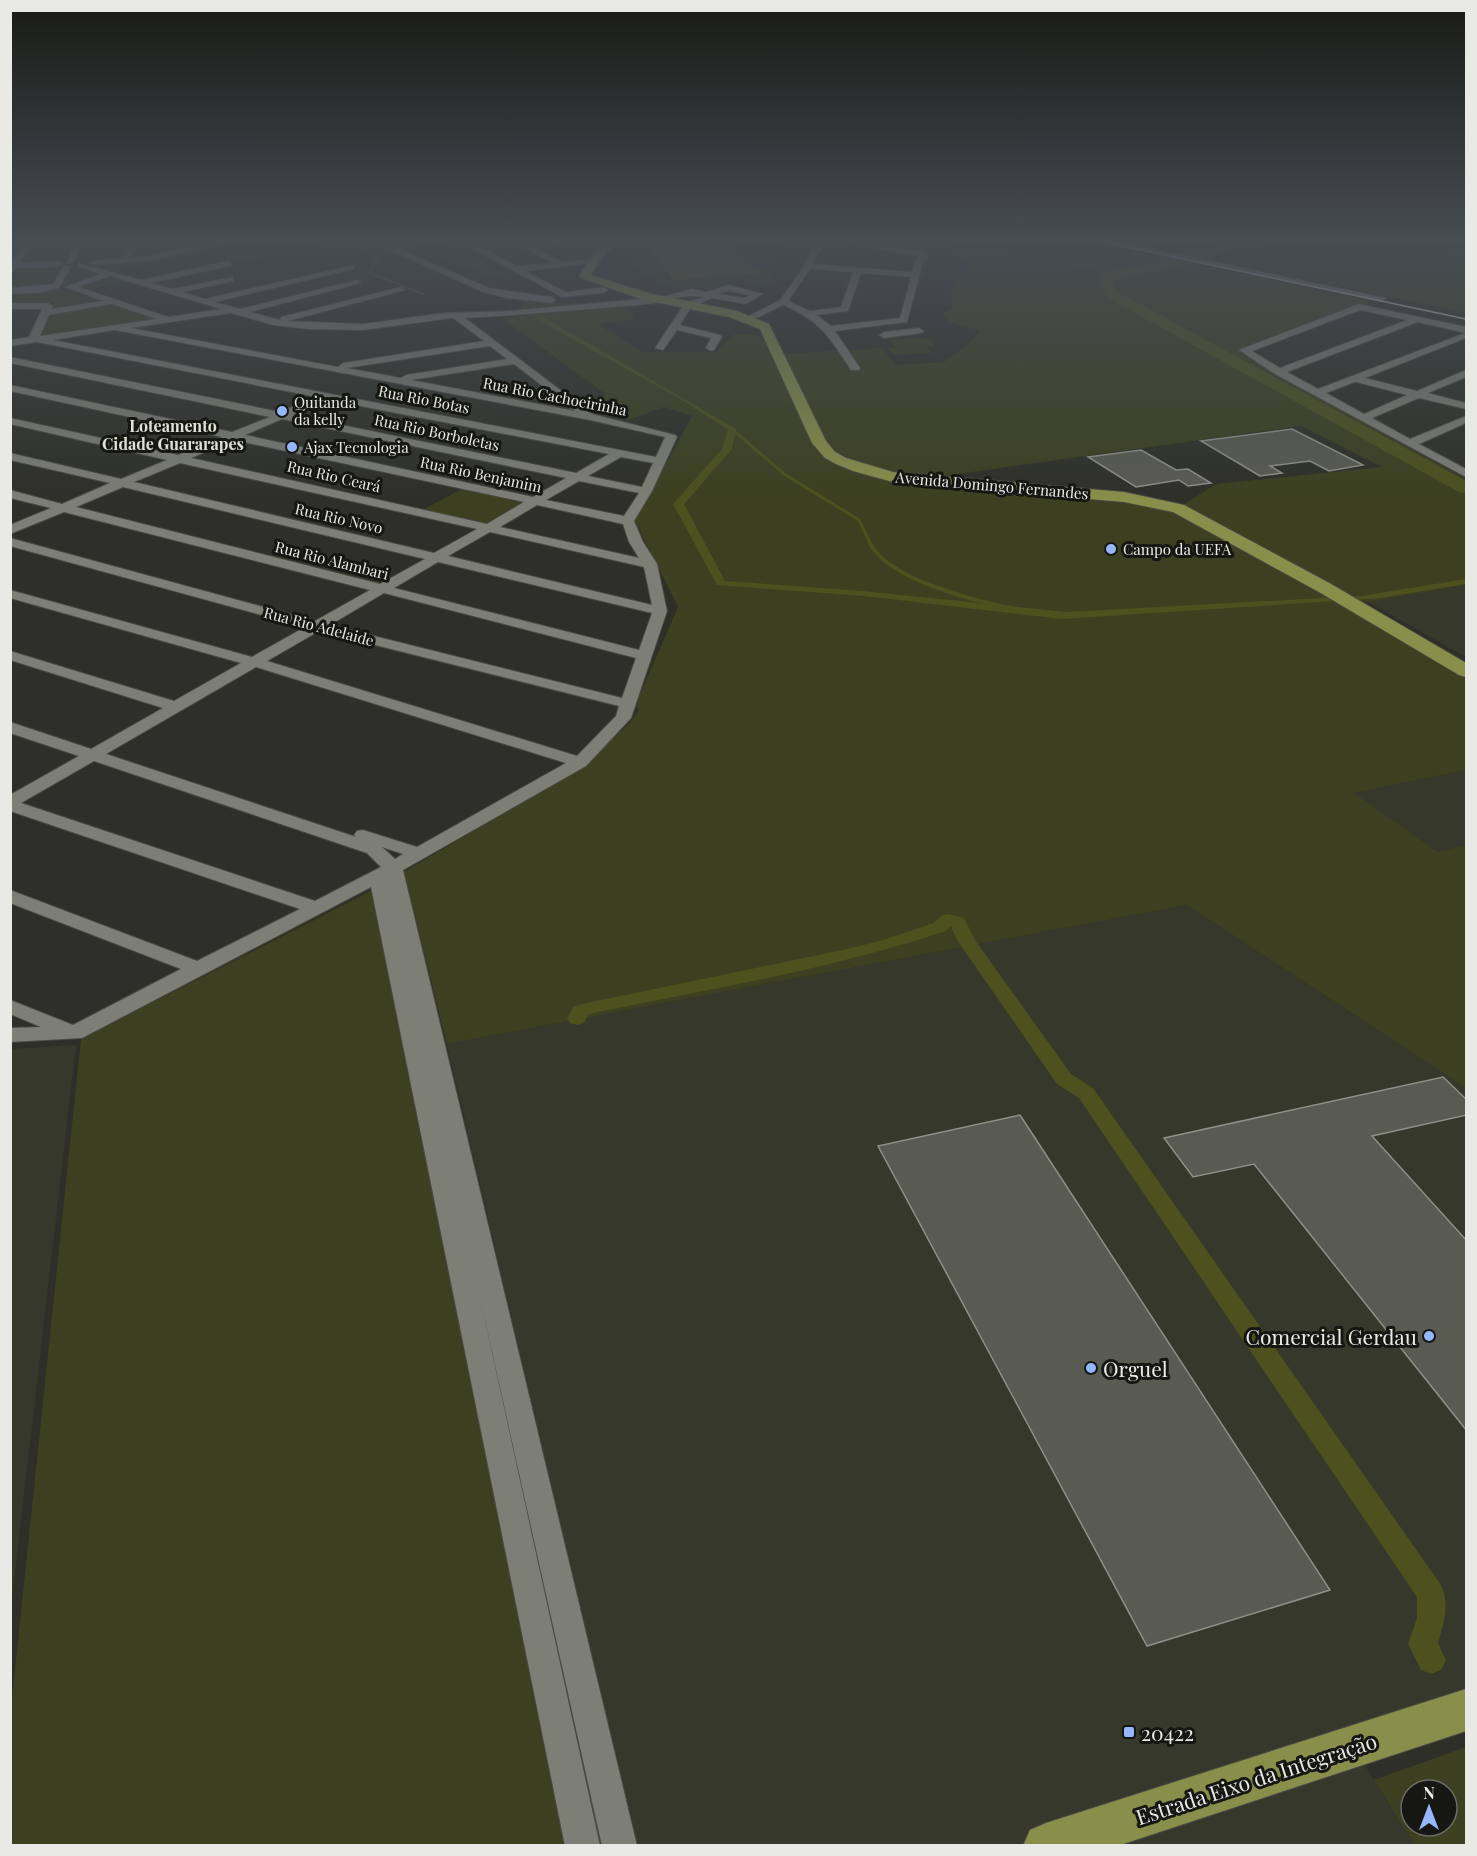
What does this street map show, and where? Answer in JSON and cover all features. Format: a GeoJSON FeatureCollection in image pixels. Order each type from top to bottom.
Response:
{"type":"FeatureCollection","features":[{"type":"Feature","properties":{"kind":"main road","name":"Avenida Domingo Fernandes"},"geometry":{"type":"LineString","coordinates":[[766,328],[819,443],[830,455],[841,461],[872,472],[903,478],[1124,497],[1178,508],[1325,588],[1467,671]]}},
{"type":"Feature","properties":{"kind":"main road","name":"Estrada Eixo da Integração"},"geometry":{"type":"LineString","coordinates":[[1046,1845],[1467,1710]]}},
{"type":"Feature","properties":{"kind":"street"},"geometry":{"type":"LineString","coordinates":[[36,340],[40,328]]}},
{"type":"Feature","properties":{"kind":"street"},"geometry":{"type":"LineString","coordinates":[[10,344],[116,328]]}},
{"type":"Feature","properties":{"kind":"street","name":"Rua Rio Cachoeirinha"},"geometry":{"type":"LineString","coordinates":[[116,328],[590,417],[669,435],[671,437],[662,461]]}},
{"type":"Feature","properties":{"kind":"street"},"geometry":{"type":"LineString","coordinates":[[330,328],[345,328]]}},
{"type":"Feature","properties":{"kind":"street"},"geometry":{"type":"LineString","coordinates":[[469,328],[590,417]]}},
{"type":"Feature","properties":{"kind":"street"},"geometry":{"type":"LineString","coordinates":[[660,348],[673,328]]}},
{"type":"Feature","properties":{"kind":"street"},"geometry":{"type":"LineString","coordinates":[[680,328],[717,337],[711,348]]}},
{"type":"Feature","properties":{"kind":"street"},"geometry":{"type":"LineString","coordinates":[[841,328],[830,329],[855,368]]}},
{"type":"Feature","properties":{"kind":"street"},"geometry":{"type":"LineString","coordinates":[[1301,328],[1245,348],[1247,354],[1465,471]]}},
{"type":"Feature","properties":{"kind":"street"},"geometry":{"type":"LineString","coordinates":[[1279,372],[1395,328]]}},
{"type":"Feature","properties":{"kind":"street"},"geometry":{"type":"LineString","coordinates":[[872,336],[919,332]]}},
{"type":"Feature","properties":{"kind":"street"},"geometry":{"type":"LineString","coordinates":[[1318,393],[1467,335]]}},
{"type":"Feature","properties":{"kind":"street"},"geometry":{"type":"LineString","coordinates":[[10,388],[158,337]]}},
{"type":"Feature","properties":{"kind":"street"},"geometry":{"type":"LineString","coordinates":[[837,339],[849,338]]}},
{"type":"Feature","properties":{"kind":"street","name":"Rua Rio Botas"},"geometry":{"type":"LineString","coordinates":[[36,340],[662,461]]}},
{"type":"Feature","properties":{"kind":"street"},"geometry":{"type":"LineString","coordinates":[[329,368],[492,343]]}},
{"type":"Feature","properties":{"kind":"street","name":"Rua Rio Borboletas"},"geometry":{"type":"LineString","coordinates":[[10,360],[646,491]]}},
{"type":"Feature","properties":{"kind":"street"},"geometry":{"type":"LineString","coordinates":[[390,380],[516,361]]}},
{"type":"Feature","properties":{"kind":"street"},"geometry":{"type":"LineString","coordinates":[[1363,418],[1467,373]]}},
{"type":"Feature","properties":{"kind":"street"},"geometry":{"type":"LineString","coordinates":[[10,530],[374,377]]}},
{"type":"Feature","properties":{"kind":"street"},"geometry":{"type":"LineString","coordinates":[[1356,379],[1467,406]]}},
{"type":"Feature","properties":{"kind":"street","name":"Rua Rio Benjamim"},"geometry":{"type":"LineString","coordinates":[[10,388],[628,521]]}},
{"type":"Feature","properties":{"kind":"street"},"geometry":{"type":"LineString","coordinates":[[1411,443],[1467,419]]}},
{"type":"Feature","properties":{"kind":"street","name":"Rua Rio Ceará"},"geometry":{"type":"LineString","coordinates":[[10,421],[650,564]]}},
{"type":"Feature","properties":{"kind":"street"},"geometry":{"type":"LineString","coordinates":[[10,804],[619,453]]}},
{"type":"Feature","properties":{"kind":"street","name":"Rua Rio Novo"},"geometry":{"type":"LineString","coordinates":[[10,456],[660,612]]}},
{"type":"Feature","properties":{"kind":"street"},"geometry":{"type":"LineString","coordinates":[[10,1035],[74,1033],[386,872],[580,762],[623,718],[660,612],[650,564],[636,542],[628,521],[662,461]]}},
{"type":"Feature","properties":{"kind":"street","name":"Rua Rio Alambari"},"geometry":{"type":"LineString","coordinates":[[10,494],[646,656]]}},
{"type":"Feature","properties":{"kind":"street","name":"Rua Rio Adelaide"},"geometry":{"type":"LineString","coordinates":[[10,542],[317,626],[628,704]]}},
{"type":"Feature","properties":{"kind":"street"},"geometry":{"type":"LineString","coordinates":[[10,594],[254,662],[580,762]]}},
{"type":"Feature","properties":{"kind":"street"},"geometry":{"type":"LineString","coordinates":[[10,655],[176,707]]}},
{"type":"Feature","properties":{"kind":"street"},"geometry":{"type":"LineString","coordinates":[[10,716],[99,751],[373,849],[386,872],[620,1845]]}},
{"type":"Feature","properties":{"kind":"street"},"geometry":{"type":"LineString","coordinates":[[10,727],[99,751],[417,853]]}},
{"type":"Feature","properties":{"kind":"street"},"geometry":{"type":"LineString","coordinates":[[10,804],[317,908]]}},
{"type":"Feature","properties":{"kind":"street"},"geometry":{"type":"LineString","coordinates":[[386,872],[583,1845]]}},
{"type":"Feature","properties":{"kind":"street"},"geometry":{"type":"LineString","coordinates":[[10,896],[199,969]]}},
{"type":"Feature","properties":{"kind":"street"},"geometry":{"type":"LineString","coordinates":[[10,1006],[74,1033]]}},
{"type":"Feature","properties":{"kind":"shaded area"},"geometry":{"type":"Polygon","coordinates":[[[40,328],[118,328],[33,340],[40,328]]]}},
{"type":"Feature","properties":{"kind":"shaded area"},"geometry":{"type":"Polygon","coordinates":[[[515,328],[603,328],[643,352],[716,352],[735,334],[757,334],[780,354],[883,348],[895,365],[944,362],[973,340],[980,331],[968,328],[1301,328],[1240,350],[1241,353],[1466,479],[1466,485],[1327,410],[1466,488],[1466,585],[1368,602],[1347,601],[1466,671],[1466,770],[1354,793],[1438,852],[1466,845],[1466,1088],[1187,905],[447,1044],[404,872],[584,766],[629,724],[639,710],[637,708],[638,699],[678,607],[635,521],[692,416],[664,407],[628,420],[604,414],[585,401],[607,395],[515,328]],[[1301,426],[929,478],[1178,508],[1216,484],[1382,467],[1301,426]]]}},
{"type":"Feature","properties":{"kind":"shaded area"},"geometry":{"type":"Polygon","coordinates":[[[552,328],[561,328],[736,429],[732,449],[684,504],[725,581],[863,591],[1067,612],[1361,596],[1466,579],[1466,584],[1381,598],[1061,619],[864,596],[717,585],[673,504],[722,449],[728,430],[684,401],[552,328]]]}},
{"type":"Feature","properties":{"kind":"shaded area"},"geometry":{"type":"Polygon","coordinates":[[[928,338],[935,345],[926,346],[932,353],[894,355],[887,348],[896,347],[889,340],[928,338]]]}},
{"type":"Feature","properties":{"kind":"shaded area"},"geometry":{"type":"Polygon","coordinates":[[[462,489],[527,504],[487,526],[420,511],[462,489]]]}},
{"type":"Feature","properties":{"kind":"shaded area"},"geometry":{"type":"Polygon","coordinates":[[[1466,585],[1466,657],[1368,602],[1370,601],[1466,585]]]}},
{"type":"Feature","properties":{"kind":"shaded area"},"geometry":{"type":"Polygon","coordinates":[[[1466,770],[1466,865],[1438,852],[1353,793],[1466,770]]]}},
{"type":"Feature","properties":{"kind":"shaded area"},"geometry":{"type":"Polygon","coordinates":[[[371,891],[572,1845],[11,1846],[11,1708],[81,1039],[371,891]]]}},
{"type":"Feature","properties":{"kind":"shaded area"},"geometry":{"type":"Polygon","coordinates":[[[1187,905],[1466,1088],[1466,1694],[1346,1735],[1399,1821],[1399,1838],[1410,1838],[1414,1845],[636,1845],[447,1044],[1187,905]]]}},
{"type":"Feature","properties":{"kind":"shaded area"},"geometry":{"type":"Polygon","coordinates":[[[76,1045],[11,1608],[11,1049],[76,1045]]]}},
{"type":"Feature","properties":{"kind":"shaded area"},"geometry":{"type":"Polygon","coordinates":[[[1466,1747],[1466,1845],[1414,1845],[1410,1838],[1459,1838],[1459,1778],[1399,1778],[1399,1821],[1374,1780],[1466,1747]]]}},
{"type":"Feature","properties":{"kind":"building"},"geometry":{"type":"Polygon","coordinates":[[[1292,429],[1363,465],[1329,471],[1310,461],[1270,466],[1282,473],[1260,476],[1201,441],[1292,429]]]}},
{"type":"Feature","properties":{"kind":"building"},"geometry":{"type":"Polygon","coordinates":[[[1141,450],[1176,470],[1188,469],[1211,483],[1188,486],[1179,480],[1136,487],[1088,457],[1141,450]]]}},
{"type":"Feature","properties":{"kind":"building","name":"Comercial Gerdau"},"geometry":{"type":"Polygon","coordinates":[[[1443,1077],[1467,1100],[1467,1115],[1372,1136],[1467,1241],[1467,1431],[1254,1164],[1193,1177],[1164,1138],[1443,1077]]]}},
{"type":"Feature","properties":{"kind":"building","name":"Orguel"},"geometry":{"type":"Polygon","coordinates":[[[1020,1115],[1330,1590],[1147,1646],[878,1146],[1020,1115]]]}},
{"type":"Feature","properties":{"kind":"waterway"},"geometry":{"type":"LineString","coordinates":[[1173,328],[1466,488]]}},
{"type":"Feature","properties":{"kind":"waterway"},"geometry":{"type":"LineString","coordinates":[[732,429],[784,474],[859,520],[870,543]]}},
{"type":"Feature","properties":{"kind":"waterway"},"geometry":{"type":"LineString","coordinates":[[870,543],[879,556],[913,578],[955,594],[1011,608]]}},
{"type":"Feature","properties":{"kind":"waterway"},"geometry":{"type":"LineString","coordinates":[[577,1019],[580,1011],[589,1008],[838,957],[886,945],[940,927],[948,919],[958,922],[966,940],[1064,1079],[1086,1093],[1431,1594],[1431,1618],[1423,1644],[1431,1660]]}},
{"type":"Feature","properties":{"kind":"place","name":"Quitanda da kelly"},"geometry":{"type":"Point","coordinates":[282,411]}},
{"type":"Feature","properties":{"kind":"place","name":"Ajax Tecnologia"},"geometry":{"type":"Point","coordinates":[292,447]}},
{"type":"Feature","properties":{"kind":"place","name":"Campo da UEFA"},"geometry":{"type":"Point","coordinates":[1111,549]}},
{"type":"Feature","properties":{"kind":"place","name":"Comercial Gerdau"},"geometry":{"type":"Point","coordinates":[1429,1336]}},
{"type":"Feature","properties":{"kind":"place","name":"Orguel"},"geometry":{"type":"Point","coordinates":[1091,1368]}},
{"type":"Feature","properties":{"kind":"place","name":"20422"},"geometry":{"type":"Point","coordinates":[1129,1732]}},
{"type":"Feature","properties":{"kind":"district","name":"Loteamento Cidade Guararapes"},"geometry":{"type":"Point","coordinates":[173,434]}}]}
